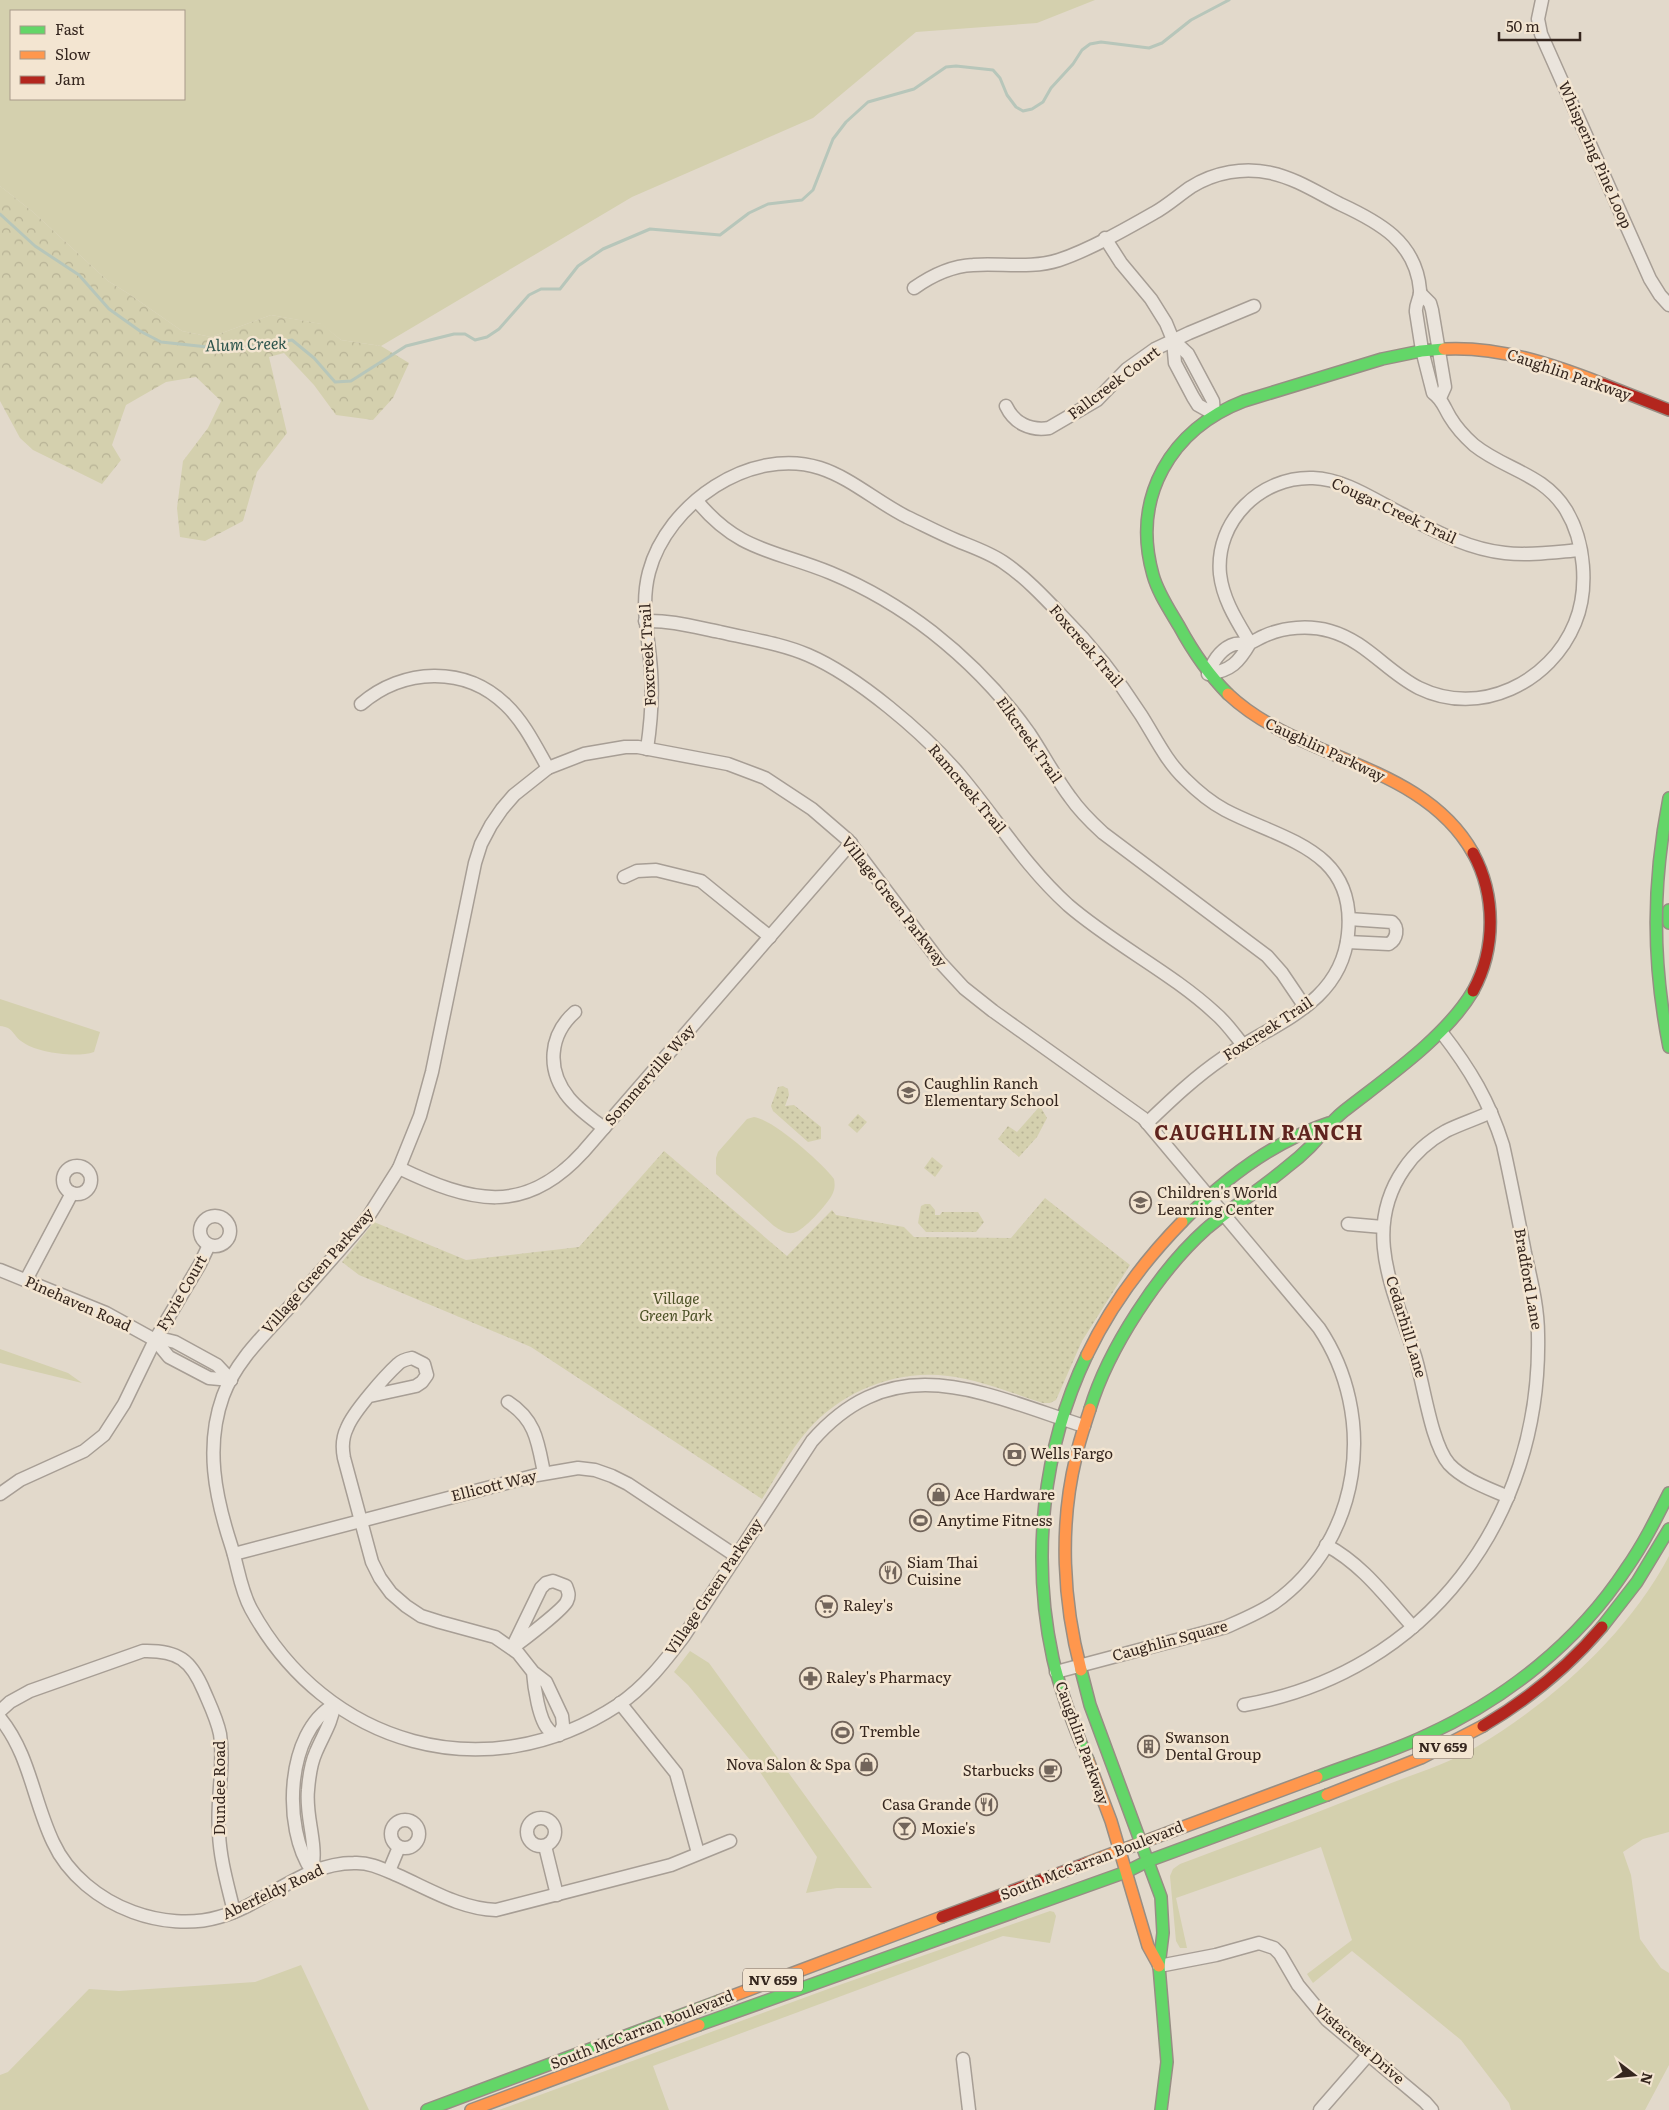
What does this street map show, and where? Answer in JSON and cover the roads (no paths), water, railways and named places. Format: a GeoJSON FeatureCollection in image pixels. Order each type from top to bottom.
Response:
{"type":"FeatureCollection","features":[{"type":"Feature","properties":{"kind":"street","name":"Whispering Pine Loop"},"geometry":{"type":"LineString","coordinates":[[1542,0],[1538,14],[1541,34],[1650,278],[1660,295],[1669,305]]}},
{"type":"Feature","properties":{"kind":"street"},"geometry":{"type":"LineString","coordinates":[[914,288],[926,279],[958,267],[972,265],[1027,266],[1059,260],[1154,213],[1204,180],[1228,172],[1271,173],[1293,181],[1382,225],[1407,253],[1414,264],[1420,293],[1415,306],[1422,350],[1430,388],[1433,393],[1440,398],[1454,423],[1477,447],[1526,473],[1557,497],[1571,519],[1580,550],[1583,584],[1581,603],[1570,635],[1548,665],[1518,687],[1502,693],[1467,699],[1450,697],[1420,689],[1360,645],[1345,636],[1330,631],[1295,628],[1264,636],[1250,643],[1236,644],[1214,660],[1208,674]]}},
{"type":"Feature","properties":{"kind":"street"},"geometry":{"type":"LineString","coordinates":[[1105,238],[1121,263],[1159,310],[1173,340],[1188,354],[1214,401],[1214,414]]}},
{"type":"Feature","properties":{"kind":"street"},"geometry":{"type":"LineString","coordinates":[[1420,293],[1430,303],[1446,386],[1440,398]]}},
{"type":"Feature","properties":{"kind":"street","name":"Fallcreek Court"},"geometry":{"type":"LineString","coordinates":[[1006,406],[1015,420],[1023,425],[1040,429],[1049,428],[1097,400],[1127,369],[1155,349],[1254,306]]}},
{"type":"Feature","properties":{"kind":"street","name":"Caughlin Parkway"},"geometry":{"type":"LineString","coordinates":[[1159,1966],[1163,1934],[1161,1897],[1090,1705],[1078,1666],[1066,1601],[1064,1545],[1069,1486],[1084,1426],[1105,1370],[1124,1334],[1144,1302],[1169,1269],[1195,1240],[1223,1214],[1280,1172],[1311,1146],[1329,1123],[1442,1033],[1458,1016],[1475,988],[1486,958],[1489,943],[1490,910],[1488,893],[1472,849],[1449,820],[1423,798],[1398,784],[1271,726],[1237,703],[1208,674],[1158,589],[1148,557],[1146,522],[1153,489],[1167,459],[1188,434],[1214,414],[1239,402],[1389,357],[1422,350],[1438,348],[1490,350],[1526,358],[1669,410]]}},
{"type":"Feature","properties":{"kind":"street","name":"Foxcreek Trail"},"geometry":{"type":"LineString","coordinates":[[647,749],[652,690],[645,621],[645,590],[655,554],[670,528],[697,501],[725,480],[749,469],[778,463],[808,465],[836,475],[903,515],[1003,562],[1056,610],[1089,645],[1125,691],[1164,753],[1182,777],[1221,808],[1295,840],[1325,861],[1340,882],[1346,896],[1349,919],[1347,942],[1334,975],[1317,998],[1305,1008],[1243,1044],[1197,1077],[1147,1123]]}},
{"type":"Feature","properties":{"kind":"street","name":"Cougar Creek Trail"},"geometry":{"type":"LineString","coordinates":[[1250,643],[1227,600],[1220,574],[1220,559],[1230,526],[1241,508],[1252,497],[1281,482],[1313,478],[1345,485],[1443,534],[1490,550],[1518,554],[1580,550]]}},
{"type":"Feature","properties":{"kind":"street","name":"Elkcreek Trail"},"geometry":{"type":"LineString","coordinates":[[697,501],[717,524],[742,541],[850,581],[904,612],[950,646],[1006,704],[1028,733],[1070,798],[1092,822],[1118,845],[1257,947],[1282,973],[1305,1008]]}},
{"type":"Feature","properties":{"kind":"street","name":"Ramcreek Trail"},"geometry":{"type":"LineString","coordinates":[[645,621],[670,622],[776,644],[809,655],[851,680],[902,718],[936,749],[968,786],[1029,867],[1056,894],[1083,917],[1210,1008],[1243,1044]]}},
{"type":"Feature","properties":{"kind":"street"},"geometry":{"type":"LineString","coordinates":[[360,704],[376,692],[404,680],[428,676],[461,678],[492,692],[507,706],[517,717],[548,768]]}},
{"type":"Feature","properties":{"kind":"street","name":"Village Green Parkway"},"geometry":{"type":"LineString","coordinates":[[1084,1426],[974,1391],[951,1386],[927,1384],[882,1392],[861,1400],[842,1412],[823,1428],[795,1466],[684,1636],[664,1663],[620,1704],[559,1735],[534,1742],[478,1749],[422,1743],[369,1725],[334,1705],[299,1675],[265,1632],[247,1600],[217,1489],[212,1449],[217,1415],[230,1380],[249,1351],[368,1217],[399,1168],[420,1116],[428,1088],[471,880],[479,850],[502,809],[530,782],[548,768],[584,754],[625,747],[647,749],[728,764],[766,778],[812,809],[851,843],[940,962],[964,988],[993,1011],[1131,1109],[1147,1123],[1223,1214]]}},
{"type":"Feature","properties":{"kind":"street"},"geometry":{"type":"LineString","coordinates":[[1669,798],[1657,864],[1654,928],[1660,1002],[1669,1047]]}},
{"type":"Feature","properties":{"kind":"street","name":"Sommerville Way"},"geometry":{"type":"LineString","coordinates":[[399,1168],[466,1195],[484,1198],[505,1197],[524,1193],[557,1177],[570,1167],[851,843]]}},
{"type":"Feature","properties":{"kind":"street"},"geometry":{"type":"LineString","coordinates":[[624,877],[637,871],[656,870],[701,881],[770,937]]}},
{"type":"Feature","properties":{"kind":"street"},"geometry":{"type":"LineString","coordinates":[[1669,910],[1669,923]]}},
{"type":"Feature","properties":{"kind":"street"},"geometry":{"type":"LineString","coordinates":[[1347,942],[1389,944],[1396,934],[1396,929],[1392,922],[1349,919]]}},
{"type":"Feature","properties":{"kind":"street"},"geometry":{"type":"LineString","coordinates":[[575,1012],[565,1021],[556,1038],[554,1062],[557,1076],[569,1097],[604,1128]]}},
{"type":"Feature","properties":{"kind":"street","name":"Bradford Lane"},"geometry":{"type":"LineString","coordinates":[[1244,1705],[1294,1693],[1334,1678],[1383,1651],[1414,1627],[1464,1574],[1493,1528],[1508,1497],[1519,1467],[1534,1408],[1538,1358],[1538,1332],[1531,1281],[1503,1146],[1491,1112],[1478,1083],[1442,1033]]}},
{"type":"Feature","properties":{"kind":"street","name":"Cedarhill Lane"},"geometry":{"type":"LineString","coordinates":[[1491,1112],[1446,1131],[1420,1150],[1408,1162],[1392,1191],[1386,1207],[1383,1227],[1392,1289],[1421,1375],[1440,1450],[1449,1464],[1460,1473],[1472,1481],[1508,1497]]}},
{"type":"Feature","properties":{"kind":"street","name":"Caughlin Parkway"},"geometry":{"type":"LineString","coordinates":[[1159,1966],[1148,1946],[1105,1805],[1074,1728],[1056,1672],[1047,1629],[1043,1597],[1042,1537],[1049,1473],[1067,1401],[1090,1349],[1118,1298],[1162,1241],[1208,1197],[1251,1164],[1293,1136],[1329,1123]]}},
{"type":"Feature","properties":{"kind":"street"},"geometry":{"type":"LineString","coordinates":[[26,1280],[72,1193]]}},
{"type":"Feature","properties":{"kind":"street","name":"Caughlin Square"},"geometry":{"type":"LineString","coordinates":[[1056,1672],[1206,1634],[1250,1617],[1274,1603],[1304,1576],[1326,1545],[1344,1507],[1354,1462],[1355,1438],[1353,1414],[1344,1375],[1331,1347],[1319,1328],[1223,1214]]}},
{"type":"Feature","properties":{"kind":"street"},"geometry":{"type":"LineString","coordinates":[[1348,1224],[1383,1227]]}},
{"type":"Feature","properties":{"kind":"street","name":"Fyvie Court"},"geometry":{"type":"LineString","coordinates":[[155,1340],[200,1264],[209,1245]]}},
{"type":"Feature","properties":{"kind":"street","name":"Pinehaven Road"},"geometry":{"type":"LineString","coordinates":[[0,1270],[106,1313],[155,1340],[169,1357],[209,1378],[230,1380]]}},
{"type":"Feature","properties":{"kind":"street"},"geometry":{"type":"LineString","coordinates":[[0,1494],[20,1480],[84,1451],[104,1435],[124,1404],[155,1340]]}},
{"type":"Feature","properties":{"kind":"street"},"geometry":{"type":"LineString","coordinates":[[370,1396],[359,1408],[347,1428],[342,1448],[372,1562],[380,1578],[391,1593],[421,1616],[495,1637],[512,1648],[533,1672],[546,1682],[562,1716],[563,1725],[559,1735],[550,1732],[544,1724],[534,1684],[533,1672]]}},
{"type":"Feature","properties":{"kind":"street"},"geometry":{"type":"LineString","coordinates":[[508,1402],[518,1408],[531,1424],[544,1473]]}},
{"type":"Feature","properties":{"kind":"street","name":"Ellicott Way"},"geometry":{"type":"LineString","coordinates":[[234,1554],[544,1473],[578,1468],[595,1470],[628,1484],[736,1556]]}},
{"type":"Feature","properties":{"kind":"street","name":"South McCarran Boulevard"},"geometry":{"type":"LineString","coordinates":[[427,2110],[1459,1722],[1526,1678],[1554,1653],[1598,1607],[1643,1544],[1669,1493]]}},
{"type":"Feature","properties":{"kind":"street","name":"South McCarran Boulevard"},"geometry":{"type":"LineString","coordinates":[[471,2110],[768,1998],[966,1930],[1126,1872],[1148,1861],[1409,1763],[1448,1745],[1503,1713],[1530,1694],[1557,1670],[1602,1626],[1635,1584],[1669,1529]]}},
{"type":"Feature","properties":{"kind":"street"},"geometry":{"type":"LineString","coordinates":[[1326,1545],[1362,1569],[1414,1627]]}},
{"type":"Feature","properties":{"kind":"street"},"geometry":{"type":"LineString","coordinates":[[553,1580],[566,1586],[569,1592],[568,1600],[563,1607],[512,1648],[541,1588],[553,1580]]}},
{"type":"Feature","properties":{"kind":"street","name":"Dundee Road"},"geometry":{"type":"LineString","coordinates":[[0,1711],[10,1702],[30,1690],[143,1651],[172,1653],[182,1658],[192,1667],[198,1677],[216,1718],[220,1734],[219,1836],[234,1912]]}},
{"type":"Feature","properties":{"kind":"street"},"geometry":{"type":"LineString","coordinates":[[620,1704],[676,1773],[698,1852]]}},
{"type":"Feature","properties":{"kind":"street"},"geometry":{"type":"LineString","coordinates":[[312,1870],[314,1848],[308,1811],[310,1772],[315,1754],[331,1723],[334,1705]]}},
{"type":"Feature","properties":{"kind":"street","name":"Aberfeldy Road"},"geometry":{"type":"LineString","coordinates":[[0,1718],[17,1742],[25,1759],[53,1842],[62,1858],[87,1886],[119,1907],[156,1919],[200,1922],[248,1906],[312,1870],[328,1865],[355,1862],[389,1871],[458,1903],[485,1910],[507,1908],[671,1865],[698,1852],[730,1841]]}},
{"type":"Feature","properties":{"kind":"street"},"geometry":{"type":"LineString","coordinates":[[545,1846],[557,1895]]}},
{"type":"Feature","properties":{"kind":"street"},"geometry":{"type":"LineString","coordinates":[[389,1871],[399,1847]]}},
{"type":"Feature","properties":{"kind":"street","name":"Vistacrest Drive"},"geometry":{"type":"LineString","coordinates":[[1159,1966],[1216,1955],[1253,1944],[1267,1944],[1280,1954],[1298,1985],[1316,2009],[1432,2110]]}},
{"type":"Feature","properties":{"kind":"street"},"geometry":{"type":"LineString","coordinates":[[1159,1966],[1167,2050],[1161,2110]]}},
{"type":"Feature","properties":{"kind":"street"},"geometry":{"type":"LineString","coordinates":[[1320,2110],[1368,2055]]}},
{"type":"Feature","properties":{"kind":"street"},"geometry":{"type":"LineString","coordinates":[[963,2059],[969,2110]]}},
{"type":"Feature","properties":{"kind":"waterway","name":"Alum Creek"},"geometry":{"type":"LineString","coordinates":[[0,214],[35,246],[79,275],[109,309],[140,331],[161,342],[217,348],[254,346],[292,340],[314,358],[335,382],[351,381],[406,346],[454,334],[465,334],[475,340],[487,337],[499,329],[529,295],[541,289],[560,289],[578,266],[603,249],[650,229],[720,235],[749,213],[768,204],[802,200],[813,190],[833,139],[846,122],[868,102],[914,89],[946,67],[956,66],[993,70],[1000,78],[1007,95],[1016,107],[1023,111],[1032,109],[1043,102],[1051,88],[1073,64],[1082,50],[1090,44],[1101,42],[1149,48],[1162,43],[1191,20],[1229,0]]}},
{"type":"Feature","properties":{"kind":"place","name":"Caughlin Ranch Elementary School"},"geometry":{"type":"Point","coordinates":[908,1093]}},
{"type":"Feature","properties":{"kind":"place","name":"Children's World Learning Center"},"geometry":{"type":"Point","coordinates":[1141,1202]}},
{"type":"Feature","properties":{"kind":"place","name":"Wells Fargo"},"geometry":{"type":"Point","coordinates":[1014,1454]}},
{"type":"Feature","properties":{"kind":"place","name":"Ace Hardware"},"geometry":{"type":"Point","coordinates":[938,1495]}},
{"type":"Feature","properties":{"kind":"place","name":"Anytime Fitness"},"geometry":{"type":"Point","coordinates":[921,1521]}},
{"type":"Feature","properties":{"kind":"place","name":"Siam Thai Cuisine"},"geometry":{"type":"Point","coordinates":[891,1572]}},
{"type":"Feature","properties":{"kind":"place","name":"Raley's"},"geometry":{"type":"Point","coordinates":[827,1606]}},
{"type":"Feature","properties":{"kind":"place","name":"Raley's Pharmacy"},"geometry":{"type":"Point","coordinates":[810,1678]}},
{"type":"Feature","properties":{"kind":"place","name":"Tremble"},"geometry":{"type":"Point","coordinates":[843,1732]}},
{"type":"Feature","properties":{"kind":"place","name":"Swanson Dental Group"},"geometry":{"type":"Point","coordinates":[1149,1747]}},
{"type":"Feature","properties":{"kind":"place","name":"Nova Salon & Spa"},"geometry":{"type":"Point","coordinates":[867,1765]}},
{"type":"Feature","properties":{"kind":"place","name":"Starbucks"},"geometry":{"type":"Point","coordinates":[1050,1771]}},
{"type":"Feature","properties":{"kind":"place","name":"Casa Grande"},"geometry":{"type":"Point","coordinates":[987,1805]}},
{"type":"Feature","properties":{"kind":"place","name":"Moxie's"},"geometry":{"type":"Point","coordinates":[905,1829]}},
{"type":"Feature","properties":{"kind":"district","name":"CAUGHLIN RANCH"},"geometry":{"type":"Point","coordinates":[1259,1133]}},
{"type":"Feature","properties":{"kind":"park label","name":"Village Green Park"},"geometry":{"type":"Point","coordinates":[676,1308]}}]}
